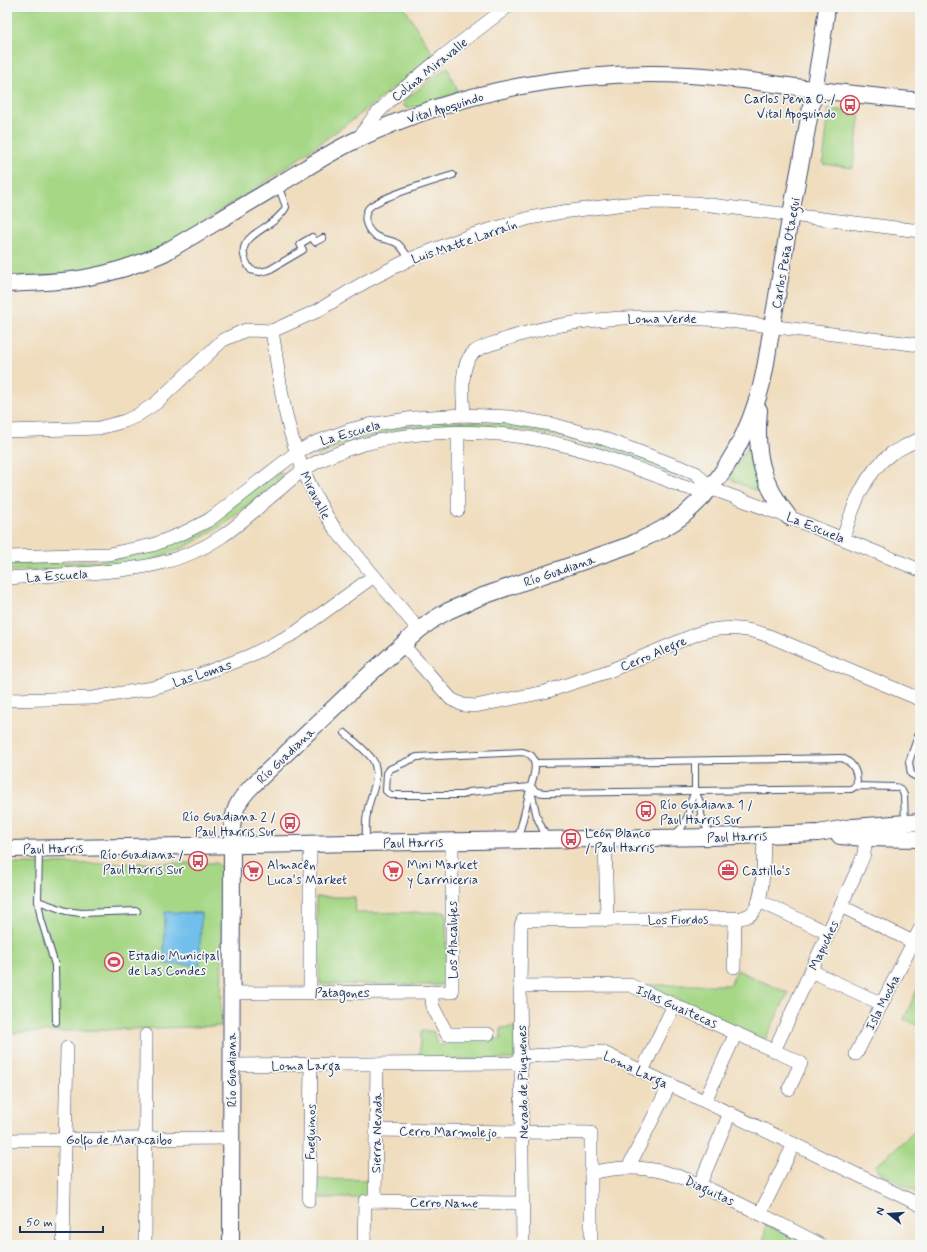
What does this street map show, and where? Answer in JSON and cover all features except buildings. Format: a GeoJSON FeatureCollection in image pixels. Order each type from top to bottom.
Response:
{"type":"FeatureCollection","features":[{"type":"Feature","properties":{"kind":"street","name":"Colina Miravalle"},"geometry":{"type":"LineString","coordinates":[[359,138],[372,119],[389,101],[442,57],[507,7]]}},
{"type":"Feature","properties":{"kind":"street","name":"Carlos Peña Otaegui"},"geometry":{"type":"LineString","coordinates":[[710,488],[735,452],[750,420],[761,387],[791,215],[815,90],[827,7]]}},
{"type":"Feature","properties":{"kind":"street","name":"Vital Apoquindo"},"geometry":{"type":"LineString","coordinates":[[7,284],[69,280],[107,274],[126,268],[164,252],[278,185],[329,153],[359,138],[416,115],[475,96],[536,83],[629,74],[690,75],[920,101]]}},
{"type":"Feature","properties":{"kind":"street","name":"Luis Matte Larraín"},"geometry":{"type":"LineString","coordinates":[[7,431],[99,428],[125,421],[156,403],[223,340],[246,330],[272,331],[317,311],[366,282],[410,259],[446,244],[499,226],[546,215],[593,207],[657,202],[695,203],[920,231]]}},
{"type":"Feature","properties":{"kind":"street","name":"Loma Verde"},"geometry":{"type":"LineString","coordinates":[[464,415],[463,377],[466,363],[472,354],[482,348],[514,337],[564,324],[634,317],[698,318],[920,345]]}},
{"type":"Feature","properties":{"kind":"street","name":"Miravalle"},"geometry":{"type":"LineString","coordinates":[[272,331],[286,419],[304,470],[318,501],[335,529],[419,630]]}},
{"type":"Feature","properties":{"kind":"street"},"geometry":{"type":"LineString","coordinates":[[761,387],[757,440],[759,457],[763,473],[770,489],[778,503],[789,517]]}},
{"type":"Feature","properties":{"kind":"street","name":"La Escuela"},"geometry":{"type":"LineString","coordinates":[[7,557],[109,554],[136,549],[169,539],[209,520],[297,452],[325,439],[369,425],[414,418],[464,415],[517,418],[555,425],[584,432],[696,473],[710,488]]}},
{"type":"Feature","properties":{"kind":"street"},"geometry":{"type":"LineString","coordinates":[[458,433],[458,510]]}},
{"type":"Feature","properties":{"kind":"street","name":"La Escuela"},"geometry":{"type":"LineString","coordinates":[[7,578],[134,569],[179,558],[201,549],[220,537],[316,462],[374,441],[415,434],[458,433],[499,435],[532,439],[570,447],[612,460],[689,488],[710,488],[789,517],[920,570]]}},
{"type":"Feature","properties":{"kind":"street"},"geometry":{"type":"LineString","coordinates":[[842,538],[859,494],[869,476],[892,454],[920,439]]}},
{"type":"Feature","properties":{"kind":"street","name":"Río Guadiana"},"geometry":{"type":"LineString","coordinates":[[231,1245],[232,827],[234,813],[238,802],[245,793],[363,680],[419,630],[439,616],[464,604],[630,545],[652,534],[684,514],[710,488]]}},
{"type":"Feature","properties":{"kind":"street","name":"Las Lomas"},"geometry":{"type":"LineString","coordinates":[[7,700],[93,698],[152,688],[202,674],[249,656],[295,633],[374,576]]}},
{"type":"Feature","properties":{"kind":"street","name":"Cerro Alegre"},"geometry":{"type":"LineString","coordinates":[[402,645],[451,699],[463,705],[469,706],[544,692],[609,671],[699,633],[721,628],[751,630],[769,636],[920,698]]}},
{"type":"Feature","properties":{"kind":"street","name":"Paul Harris"},"geometry":{"type":"LineString","coordinates":[[7,849],[764,836],[818,833],[853,827],[912,822]]}},
{"type":"Feature","properties":{"kind":"street","name":"Paul Harris"},"geometry":{"type":"LineString","coordinates":[[818,833],[866,838],[920,839]]}},
{"type":"Feature","properties":{"kind":"street","name":"Los Fiordos"},"geometry":{"type":"LineString","coordinates":[[523,920],[741,918],[751,914],[755,910],[759,900],[762,884],[764,836]]}},
{"type":"Feature","properties":{"kind":"street","name":"Mapuches"},"geometry":{"type":"LineString","coordinates":[[774,1051],[862,859],[866,838]]}},
{"type":"Feature","properties":{"kind":"street"},"geometry":{"type":"LineString","coordinates":[[605,839],[607,920]]}},
{"type":"Feature","properties":{"kind":"street","name":"Los Alacalufes"},"geometry":{"type":"LineString","coordinates":[[452,841],[452,992]]}},
{"type":"Feature","properties":{"kind":"street"},"geometry":{"type":"LineString","coordinates":[[310,844],[310,992]]}},
{"type":"Feature","properties":{"kind":"street"},"geometry":{"type":"LineString","coordinates":[[759,900],[828,933]]}},
{"type":"Feature","properties":{"kind":"street"},"geometry":{"type":"LineString","coordinates":[[841,906],[913,942]]}},
{"type":"Feature","properties":{"kind":"street"},"geometry":{"type":"LineString","coordinates":[[734,967],[735,919]]}},
{"type":"Feature","properties":{"kind":"street","name":"Nevado de Piuquenes"},"geometry":{"type":"LineString","coordinates":[[523,920],[521,926],[520,986],[523,1245]]}},
{"type":"Feature","properties":{"kind":"street","name":"Isla Mocha"},"geometry":{"type":"LineString","coordinates":[[856,1054],[920,929]]}},
{"type":"Feature","properties":{"kind":"street"},"geometry":{"type":"LineString","coordinates":[[811,971],[882,1004]]}},
{"type":"Feature","properties":{"kind":"street","name":"Islas Guaitecas"},"geometry":{"type":"LineString","coordinates":[[520,986],[630,985],[801,1063],[789,1089]]}},
{"type":"Feature","properties":{"kind":"street"},"geometry":{"type":"LineString","coordinates":[[431,992],[433,1007],[447,1034],[488,1034]]}},
{"type":"Feature","properties":{"kind":"street","name":"Patagones"},"geometry":{"type":"LineString","coordinates":[[231,993],[452,992]]}},
{"type":"Feature","properties":{"kind":"street"},"geometry":{"type":"LineString","coordinates":[[642,1071],[674,1005]]}},
{"type":"Feature","properties":{"kind":"street"},"geometry":{"type":"LineString","coordinates":[[705,1101],[736,1033]]}},
{"type":"Feature","properties":{"kind":"street"},"geometry":{"type":"LineString","coordinates":[[145,1245],[146,1035]]}},
{"type":"Feature","properties":{"kind":"street"},"geometry":{"type":"LineString","coordinates":[[63,1245],[67,1048]]}},
{"type":"Feature","properties":{"kind":"street","name":"Loma Larga"},"geometry":{"type":"LineString","coordinates":[[231,1065],[514,1063],[522,1057],[602,1052],[920,1205]]}},
{"type":"Feature","properties":{"kind":"street","name":"Sierra Nevada"},"geometry":{"type":"LineString","coordinates":[[364,1245],[370,1201],[376,1130],[377,1064]]}},
{"type":"Feature","properties":{"kind":"street","name":"Fueguinos"},"geometry":{"type":"LineString","coordinates":[[309,1200],[311,1065]]}},
{"type":"Feature","properties":{"kind":"street"},"geometry":{"type":"LineString","coordinates":[[628,1168],[670,1084]]}},
{"type":"Feature","properties":{"kind":"street"},"geometry":{"type":"LineString","coordinates":[[700,1184],[730,1113]]}},
{"type":"Feature","properties":{"kind":"street","name":"Cerro Marmolejo"},"geometry":{"type":"LineString","coordinates":[[376,1130],[591,1133],[591,1173]]}},
{"type":"Feature","properties":{"kind":"street","name":"Golfo de Maracaibo"},"geometry":{"type":"LineString","coordinates":[[7,1140],[231,1138]]}},
{"type":"Feature","properties":{"kind":"street"},"geometry":{"type":"LineString","coordinates":[[760,1214],[794,1144]]}},
{"type":"Feature","properties":{"kind":"street","name":"Diaguitas"},"geometry":{"type":"LineString","coordinates":[[591,1173],[609,1169],[628,1168],[643,1168],[672,1173],[700,1184],[821,1245]]}},
{"type":"Feature","properties":{"kind":"street"},"geometry":{"type":"LineString","coordinates":[[591,1173],[591,1245]]}},
{"type":"Feature","properties":{"kind":"street","name":"Cerro Name"},"geometry":{"type":"LineString","coordinates":[[370,1201],[522,1203]]}},
{"type":"Feature","properties":{"kind":"lane"},"geometry":{"type":"LineString","coordinates":[[410,259],[398,244],[379,239],[372,234],[368,228],[365,218],[368,208],[375,203],[409,189],[453,175]]}},
{"type":"Feature","properties":{"kind":"lane"},"geometry":{"type":"LineString","coordinates":[[278,185],[286,207],[278,217],[249,239],[244,246],[243,255],[245,262],[251,270],[260,272],[268,270],[303,250],[300,244],[312,237],[315,242],[323,238]]}},
{"type":"Feature","properties":{"kind":"lane"},"geometry":{"type":"LineString","coordinates":[[920,730],[909,762],[911,774],[920,779]]}},
{"type":"Feature","properties":{"kind":"lane"},"geometry":{"type":"LineString","coordinates":[[346,733],[374,761],[376,771],[374,790],[366,815],[366,843]]}},
{"type":"Feature","properties":{"kind":"lane"},"geometry":{"type":"LineString","coordinates":[[516,840],[527,807],[530,788],[533,780],[535,763],[532,756],[523,752],[417,757],[390,769],[387,774],[386,791],[391,795],[463,795],[468,792],[530,788],[537,792],[544,793],[851,789],[856,786],[899,787],[904,795],[912,822]]}},
{"type":"Feature","properties":{"kind":"lane"},"geometry":{"type":"LineString","coordinates":[[535,763],[842,758],[848,760],[854,767],[858,780],[856,786]]}},
{"type":"Feature","properties":{"kind":"lane"},"geometry":{"type":"LineString","coordinates":[[672,838],[682,827],[688,816],[695,790],[695,761]]}},
{"type":"Feature","properties":{"kind":"lane"},"geometry":{"type":"LineString","coordinates":[[530,788],[537,817],[548,840]]}},
{"type":"Feature","properties":{"kind":"lane"},"geometry":{"type":"LineString","coordinates":[[695,790],[700,802],[701,815],[711,837]]}},
{"type":"Feature","properties":{"kind":"lane"},"geometry":{"type":"LineString","coordinates":[[38,848],[38,901],[41,919],[55,965],[56,1022]]}},
{"type":"Feature","properties":{"kind":"lane"},"geometry":{"type":"LineString","coordinates":[[38,901],[66,911],[81,913],[137,911]]}},
{"type":"Feature","properties":{"kind":"green space"},"geometry":{"type":"Polygon","coordinates":[[[7,7],[404,7],[434,56],[358,116],[270,179],[162,248],[105,269],[50,276],[7,277],[7,7]]]}},
{"type":"Feature","properties":{"kind":"green space"},"geometry":{"type":"Polygon","coordinates":[[[447,67],[458,92],[408,109],[404,106],[406,99],[447,67]]]}},
{"type":"Feature","properties":{"kind":"green space"},"geometry":{"type":"Polygon","coordinates":[[[829,109],[860,112],[853,168],[823,164],[829,109]]]}},
{"type":"Feature","properties":{"kind":"green space"},"geometry":{"type":"Polygon","coordinates":[[[443,421],[508,424],[556,431],[599,443],[678,472],[677,477],[583,443],[556,436],[526,431],[462,426],[429,427],[398,431],[368,437],[341,445],[319,456],[316,455],[317,449],[333,439],[371,430],[443,421]]]}},
{"type":"Feature","properties":{"kind":"green space"},"geometry":{"type":"Polygon","coordinates":[[[751,443],[752,462],[761,487],[756,491],[728,478],[751,443]]]}},
{"type":"Feature","properties":{"kind":"green space"},"geometry":{"type":"Polygon","coordinates":[[[280,471],[282,473],[281,477],[226,523],[187,546],[147,562],[102,567],[7,571],[7,564],[106,560],[140,554],[280,471]]]}},
{"type":"Feature","properties":{"kind":"green space","name":"Estadio Municipal de Las Condes"},"geometry":{"type":"Polygon","coordinates":[[[216,863],[223,868],[221,1026],[7,1033],[7,864],[216,863]]]}},
{"type":"Feature","properties":{"kind":"green space"},"geometry":{"type":"Polygon","coordinates":[[[316,897],[355,897],[356,913],[446,912],[447,985],[320,984],[316,897]]]}},
{"type":"Feature","properties":{"kind":"green space"},"geometry":{"type":"Polygon","coordinates":[[[737,970],[788,993],[765,1040],[647,985],[730,985],[737,970]]]}},
{"type":"Feature","properties":{"kind":"green space"},"geometry":{"type":"Polygon","coordinates":[[[920,983],[920,1027],[904,1019],[920,983]]]}},
{"type":"Feature","properties":{"kind":"green space"},"geometry":{"type":"Polygon","coordinates":[[[515,1027],[515,1059],[419,1060],[421,1031],[433,1031],[439,1046],[459,1039],[501,1039],[501,1028],[515,1027]]]}},
{"type":"Feature","properties":{"kind":"green space"},"geometry":{"type":"Polygon","coordinates":[[[920,1127],[920,1194],[880,1173],[875,1166],[920,1127]]]}},
{"type":"Feature","properties":{"kind":"green space"},"geometry":{"type":"Polygon","coordinates":[[[313,1179],[373,1180],[373,1198],[312,1198],[313,1179]]]}},
{"type":"Feature","properties":{"kind":"green space"},"geometry":{"type":"Polygon","coordinates":[[[766,1224],[806,1245],[763,1245],[766,1224]]]}},
{"type":"Feature","properties":{"kind":"water"},"geometry":{"type":"Polygon","coordinates":[[[165,912],[201,913],[200,965],[164,964],[165,912]]]}},
{"type":"Feature","properties":{"kind":"place","name":"Carlos Pena O. / Vital Apoquindo"},"geometry":{"type":"Point","coordinates":[850,105]}},
{"type":"Feature","properties":{"kind":"place","name":"Río Guadiana 1 / Paul Harris Sur"},"geometry":{"type":"Point","coordinates":[646,811]}},
{"type":"Feature","properties":{"kind":"place","name":"Río Guadiana 2 / Paul Harris Sur"},"geometry":{"type":"Point","coordinates":[290,823]}},
{"type":"Feature","properties":{"kind":"place","name":"León Blanco / Paul Harris"},"geometry":{"type":"Point","coordinates":[571,839]}},
{"type":"Feature","properties":{"kind":"place","name":"Río Guadiana / Paul Harris Sur"},"geometry":{"type":"Point","coordinates":[198,861]}},
{"type":"Feature","properties":{"kind":"place","name":"Castillo's"},"geometry":{"type":"Point","coordinates":[728,870]}},
{"type":"Feature","properties":{"kind":"place","name":"Almacên Luca's Market"},"geometry":{"type":"Point","coordinates":[253,871]}},
{"type":"Feature","properties":{"kind":"place","name":"Mini Market y Carrniceria"},"geometry":{"type":"Point","coordinates":[393,871]}},
{"type":"Feature","properties":{"kind":"place","name":"Estadio Municipal de Las Condes"},"geometry":{"type":"Point","coordinates":[114,962]}}]}
